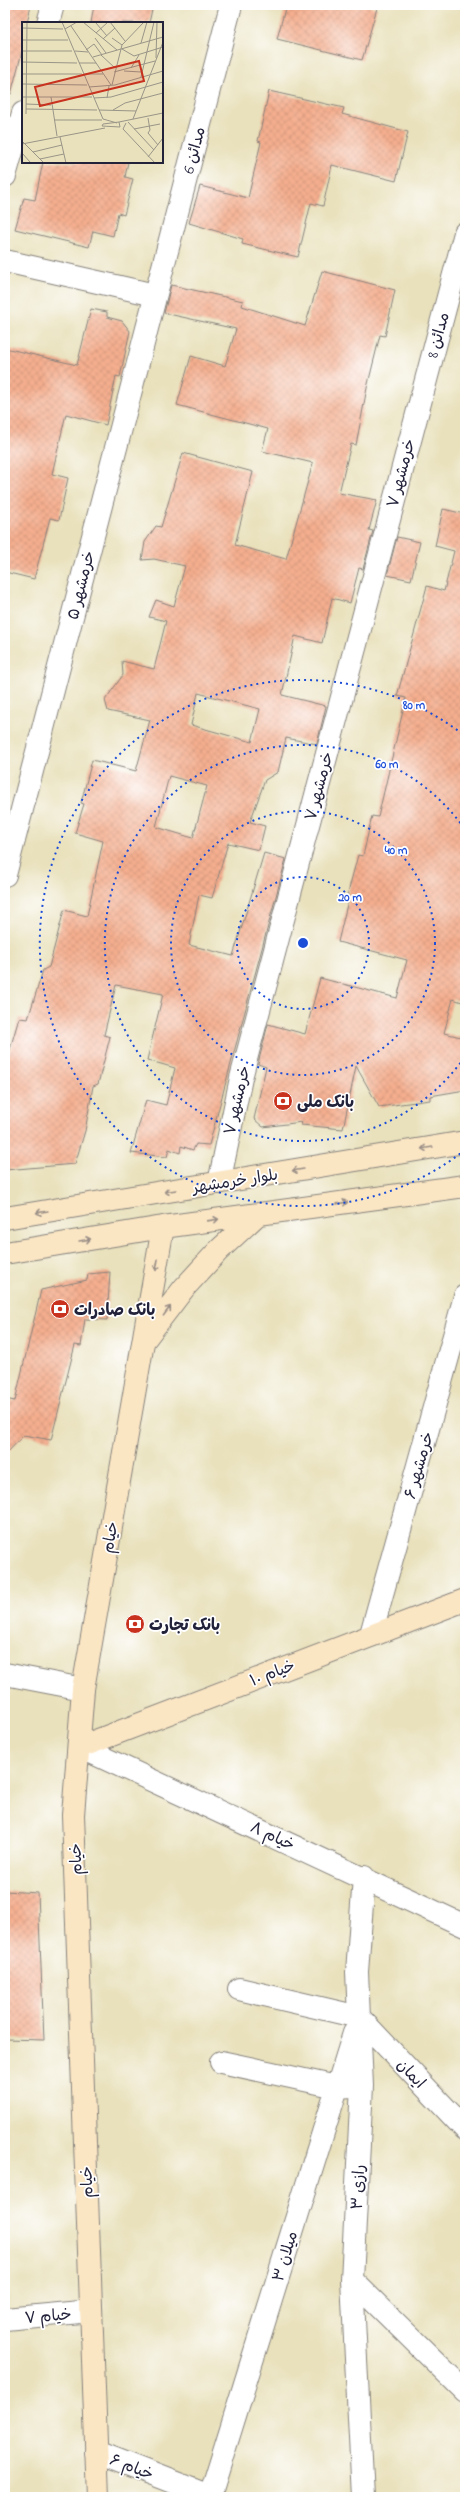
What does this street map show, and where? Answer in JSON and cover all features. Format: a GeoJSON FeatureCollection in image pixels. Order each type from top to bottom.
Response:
{"type":"FeatureCollection","features":[{"type":"Feature","properties":{"kind":"main road","name":"بلوار خرمشهر"},"geometry":{"type":"LineString","coordinates":[[5,1218],[465,1142]]}},
{"type":"Feature","properties":{"kind":"main road"},"geometry":{"type":"LineString","coordinates":[[5,1253],[163,1227],[465,1186]]}},
{"type":"Feature","properties":{"kind":"main road"},"geometry":{"type":"LineString","coordinates":[[143,1342],[184,1288],[218,1251],[258,1214]]}},
{"type":"Feature","properties":{"kind":"main road","name":"خیام"},"geometry":{"type":"LineString","coordinates":[[98,2497],[73,1815],[80,1747],[83,1689],[163,1227]]}},
{"type":"Feature","properties":{"kind":"main road","name":"خیام ۱۰"},"geometry":{"type":"LineString","coordinates":[[80,1747],[371,1634],[465,1600]]}},
{"type":"Feature","properties":{"kind":"street"},"geometry":{"type":"LineString","coordinates":[[48,22],[53,5]]}},
{"type":"Feature","properties":{"kind":"street","name":"مدائن 6"},"geometry":{"type":"LineString","coordinates":[[155,295],[231,5]]}},
{"type":"Feature","properties":{"kind":"street"},"geometry":{"type":"LineString","coordinates":[[5,176],[22,116]]}},
{"type":"Feature","properties":{"kind":"street","name":"مدائن 8"},"geometry":{"type":"LineString","coordinates":[[422,391],[465,232]]}},
{"type":"Feature","properties":{"kind":"street"},"geometry":{"type":"LineString","coordinates":[[5,261],[155,295]]}},
{"type":"Feature","properties":{"kind":"street","name":"خرمشهر ۵"},"geometry":{"type":"LineString","coordinates":[[5,875],[155,295]]}},
{"type":"Feature","properties":{"kind":"street","name":"خرمشهر ۷"},"geometry":{"type":"LineString","coordinates":[[219,1183],[241,1078],[422,391]]}},
{"type":"Feature","properties":{"kind":"street","name":"خرمشهر ۶"},"geometry":{"type":"LineString","coordinates":[[371,1634],[465,1296]]}},
{"type":"Feature","properties":{"kind":"street"},"geometry":{"type":"LineString","coordinates":[[5,1674],[83,1689]]}},
{"type":"Feature","properties":{"kind":"street","name":"خیام ۸"},"geometry":{"type":"LineString","coordinates":[[80,1747],[364,1877],[462,1920]]}},
{"type":"Feature","properties":{"kind":"street","name":"رازی ۳"},"geometry":{"type":"LineString","coordinates":[[363,2497],[352,2280],[362,2086],[357,1972],[364,1877]]}},
{"type":"Feature","properties":{"kind":"street"},"geometry":{"type":"LineString","coordinates":[[239,1989],[359,2016]]}},
{"type":"Feature","properties":{"kind":"street","name":"میلان ۳"},"geometry":{"type":"LineString","coordinates":[[211,2496],[359,2016]]}},
{"type":"Feature","properties":{"kind":"street","name":"ایمان"},"geometry":{"type":"LineString","coordinates":[[359,2016],[465,2129]]}},
{"type":"Feature","properties":{"kind":"street"},"geometry":{"type":"LineString","coordinates":[[221,2062],[337,2086],[362,2086]]}},
{"type":"Feature","properties":{"kind":"street"},"geometry":{"type":"LineString","coordinates":[[352,2280],[465,2391]]}},
{"type":"Feature","properties":{"kind":"street","name":"خیام ۷"},"geometry":{"type":"LineString","coordinates":[[5,2319],[91,2311]]}},
{"type":"Feature","properties":{"kind":"street","name":"خیام ۶"},"geometry":{"type":"LineString","coordinates":[[96,2452],[211,2496]]}},
{"type":"Feature","properties":{"kind":"building"},"geometry":{"type":"Polygon","coordinates":[[[5,5],[31,5],[27,22],[22,22],[22,52],[11,94],[5,93],[5,5]]]}},
{"type":"Feature","properties":{"kind":"building"},"geometry":{"type":"Polygon","coordinates":[[[94,5],[153,5],[149,22],[91,22],[94,5]]]}},
{"type":"Feature","properties":{"kind":"building"},"geometry":{"type":"Polygon","coordinates":[[[286,5],[365,5],[377,8],[362,60],[277,39],[286,5]]]}},
{"type":"Feature","properties":{"kind":"building"},"geometry":{"type":"Polygon","coordinates":[[[269,91],[344,108],[342,114],[408,132],[396,181],[332,165],[323,206],[311,203],[298,257],[242,244],[243,239],[189,223],[200,186],[248,198],[261,142],[258,141],[269,91]]]}},
{"type":"Feature","properties":{"kind":"building"},"geometry":{"type":"Polygon","coordinates":[[[43,163],[128,163],[125,177],[133,179],[124,215],[118,213],[113,236],[93,231],[89,247],[15,229],[24,198],[35,200],[43,163]]]}},
{"type":"Feature","properties":{"kind":"building"},"geometry":{"type":"Polygon","coordinates":[[[322,271],[395,290],[385,336],[380,335],[367,388],[356,445],[351,444],[339,493],[377,500],[369,530],[373,531],[363,569],[359,568],[350,603],[332,598],[322,643],[295,636],[282,695],[326,706],[317,744],[286,738],[278,772],[265,780],[250,822],[265,826],[259,850],[228,843],[212,898],[199,895],[189,945],[233,956],[264,853],[286,859],[209,1145],[196,1144],[193,1150],[181,1146],[180,1153],[169,1149],[167,1157],[131,1153],[146,1100],[166,1105],[175,1068],[147,1060],[163,994],[116,985],[104,1035],[110,1037],[98,1084],[93,1086],[85,1131],[75,1164],[5,1170],[5,1084],[8,1068],[5,1066],[19,1018],[28,1019],[43,970],[49,967],[64,910],[87,916],[103,841],[75,833],[84,804],[81,803],[92,760],[136,771],[150,720],[108,711],[105,700],[123,675],[122,661],[154,669],[166,621],[149,617],[156,600],[174,606],[185,566],[154,559],[142,560],[145,542],[156,526],[161,527],[183,453],[253,472],[235,545],[286,559],[313,463],[262,451],[268,429],[177,405],[191,356],[225,366],[236,329],[164,313],[171,285],[243,301],[242,306],[305,326],[322,271]],[[198,693],[191,725],[252,742],[260,709],[198,693]],[[169,776],[156,827],[193,838],[207,786],[169,776]]]}},
{"type":"Feature","properties":{"kind":"building"},"geometry":{"type":"Polygon","coordinates":[[[91,309],[107,312],[107,317],[122,321],[130,331],[120,377],[116,376],[106,425],[66,414],[52,474],[68,478],[59,520],[50,518],[34,579],[5,572],[5,348],[77,365],[91,309]]]}},
{"type":"Feature","properties":{"kind":"building"},"geometry":{"type":"Polygon","coordinates":[[[443,509],[465,514],[465,1003],[453,999],[444,1033],[465,1038],[465,1090],[430,1096],[430,1100],[379,1107],[356,1066],[343,1129],[301,1125],[302,1122],[263,1127],[254,1119],[266,1067],[258,1064],[268,1024],[305,1034],[320,978],[397,998],[407,960],[338,942],[349,896],[347,896],[358,855],[363,856],[372,816],[378,817],[406,698],[397,696],[427,586],[444,591],[454,551],[435,546],[443,509]]]}},
{"type":"Feature","properties":{"kind":"building"},"geometry":{"type":"Polygon","coordinates":[[[397,537],[420,542],[411,580],[387,575],[397,537]]]}},
{"type":"Feature","properties":{"kind":"building"},"geometry":{"type":"Polygon","coordinates":[[[110,1272],[107,1320],[85,1319],[81,1346],[75,1345],[51,1440],[24,1435],[5,1455],[5,1399],[15,1401],[41,1290],[87,1280],[88,1274],[110,1272]]]}},
{"type":"Feature","properties":{"kind":"building"},"geometry":{"type":"Polygon","coordinates":[[[5,1891],[38,1893],[44,2040],[5,2039],[5,1891]]]}},
{"type":"Feature","properties":{"kind":"place","name":"بانک ملی"},"geometry":{"type":"Point","coordinates":[283,1101]}},
{"type":"Feature","properties":{"kind":"place","name":"بانک صادرات"},"geometry":{"type":"Point","coordinates":[60,1309]}},
{"type":"Feature","properties":{"kind":"place","name":"بانک تجارت"},"geometry":{"type":"Point","coordinates":[135,1624]}}]}
